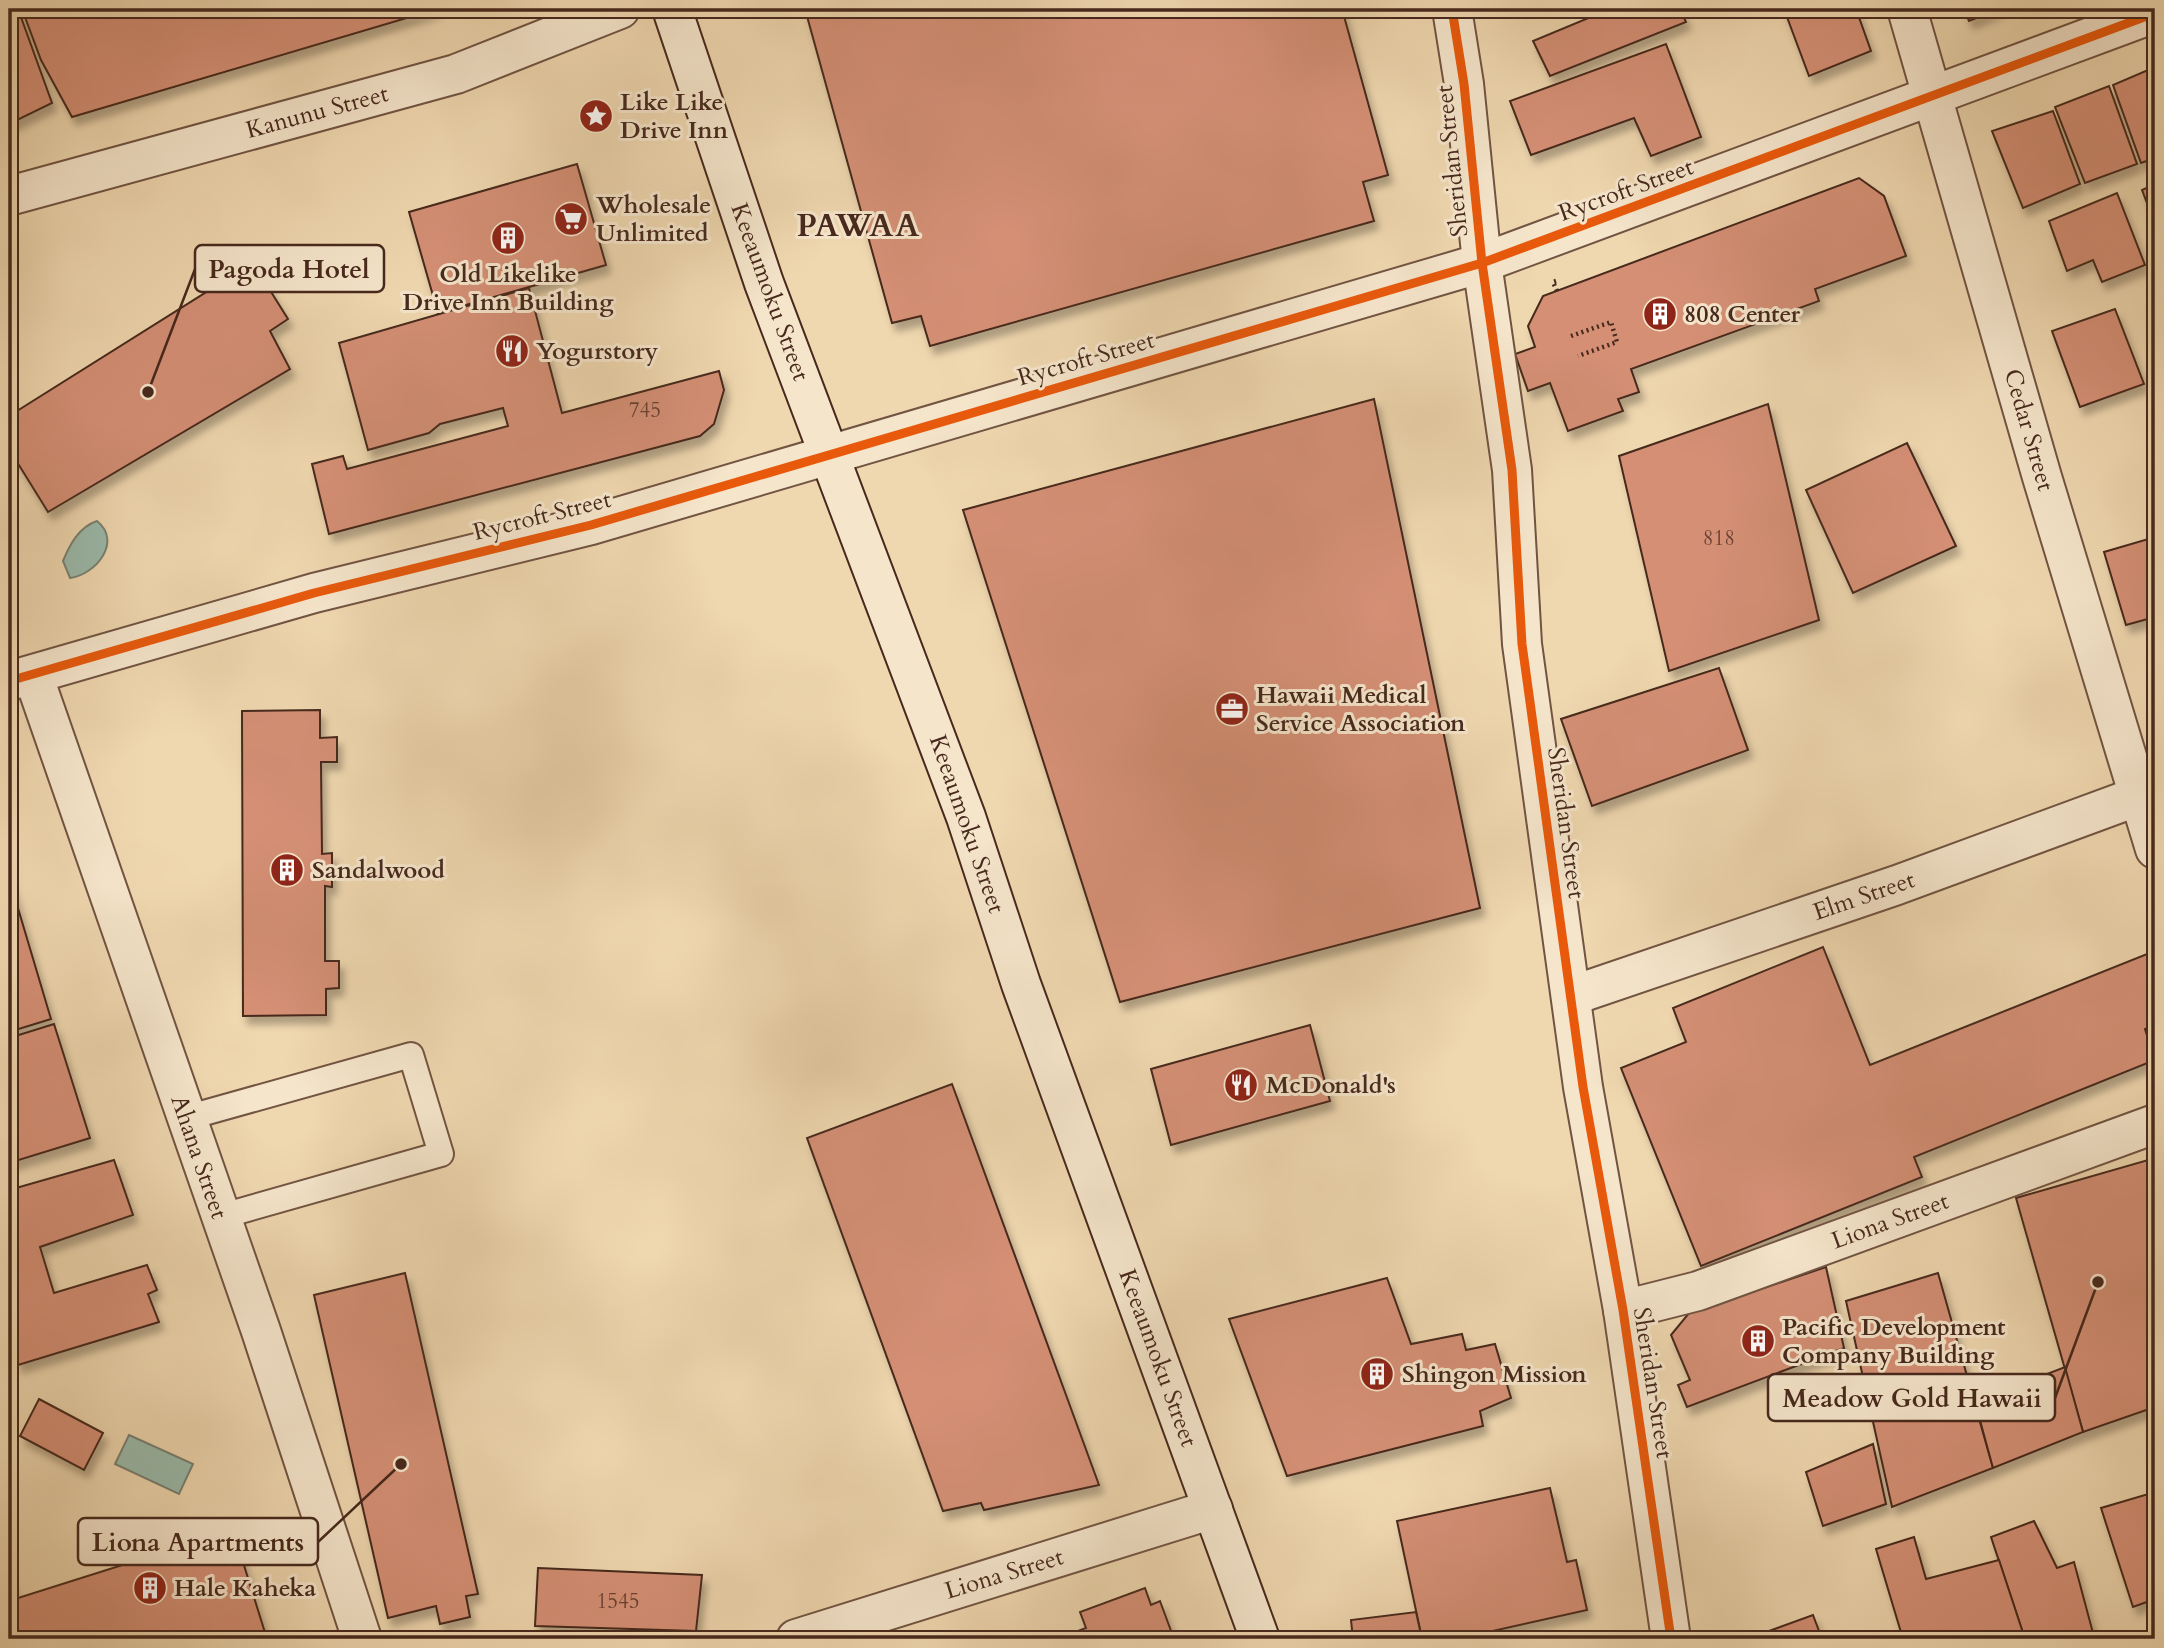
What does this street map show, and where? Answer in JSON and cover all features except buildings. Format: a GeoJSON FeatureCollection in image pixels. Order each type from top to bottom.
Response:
{"type":"FeatureCollection","features":[{"type":"Feature","properties":{"kind":"street","name":"Kanunu Street"},"geometry":{"type":"LineString","coordinates":[[9,196],[456,74],[620,9]]}},
{"type":"Feature","properties":{"kind":"street","name":"Keeaumoku Street"},"geometry":{"type":"LineString","coordinates":[[672,9],[765,283],[967,817],[1021,984],[1260,1639]]}},
{"type":"Feature","properties":{"kind":"street","name":"Sheridan Street"},"geometry":{"type":"LineString","coordinates":[[1452,9],[1464,84],[1482,263],[1512,470],[1522,644],[1583,1087],[1623,1310],[1671,1639]]}},
{"type":"Feature","properties":{"kind":"street","name":"Cedar Street"},"geometry":{"type":"LineString","coordinates":[[1907,9],[2146,793],[2155,849]]}},
{"type":"Feature","properties":{"kind":"street","name":"Rycroft Street"},"geometry":{"type":"LineString","coordinates":[[21,678],[314,593],[591,525],[1482,263],[2155,13]]}},
{"type":"Feature","properties":{"kind":"street","name":"Ahana Street"},"geometry":{"type":"LineString","coordinates":[[21,678],[186,1118],[261,1331],[362,1639]]}},
{"type":"Feature","properties":{"kind":"street","name":"Elm Street"},"geometry":{"type":"LineString","coordinates":[[1572,996],[1897,885],[2146,793]]}},
{"type":"Feature","properties":{"kind":"street","name":"Liona Street"},"geometry":{"type":"LineString","coordinates":[[1623,1310],[1698,1291],[2155,1124]]}},
{"type":"Feature","properties":{"kind":"street","name":"Liona Street"},"geometry":{"type":"LineString","coordinates":[[796,1639],[1213,1508]]}},
{"type":"Feature","properties":{"kind":"lane"},"geometry":{"type":"LineString","coordinates":[[186,1118],[411,1055],[440,1154],[219,1217]]}},
{"type":"Feature","properties":{"kind":"path"},"geometry":{"type":"LineString","coordinates":[[1557,291],[1553,282],[1566,278]]}},
{"type":"Feature","properties":{"kind":"path"},"geometry":{"type":"LineString","coordinates":[[1571,336],[1611,322],[1617,342],[1578,356]]}},
{"type":"Feature","properties":{"kind":"shaded area"},"geometry":{"type":"Polygon","coordinates":[[[97,521],[107,538],[103,556],[88,571],[70,578],[63,561],[72,542],[80,532],[97,521]]]}},
{"type":"Feature","properties":{"kind":"shaded area"},"geometry":{"type":"Polygon","coordinates":[[[129,1435],[193,1464],[179,1494],[115,1464],[129,1435]]]}},
{"type":"Feature","properties":{"kind":"cycle path"},"geometry":{"type":"LineString","coordinates":[[1452,9],[1464,84],[1482,263],[1512,470],[1522,644],[1583,1087],[1623,1310],[1671,1639]]}},
{"type":"Feature","properties":{"kind":"cycle path"},"geometry":{"type":"LineString","coordinates":[[9,681],[314,593],[591,525],[1482,263],[2155,13]]}},
{"type":"Feature","properties":{"kind":"place","name":"Like Like Drive Inn"},"geometry":{"type":"Point","coordinates":[596,116]}},
{"type":"Feature","properties":{"kind":"place","name":"Wholesale Unlimited"},"geometry":{"type":"Point","coordinates":[571,219]}},
{"type":"Feature","properties":{"kind":"place","name":"Old Likelike Drive Inn Building"},"geometry":{"type":"Point","coordinates":[508,238]}},
{"type":"Feature","properties":{"kind":"place","name":"808 Center"},"geometry":{"type":"Point","coordinates":[1660,314]}},
{"type":"Feature","properties":{"kind":"place","name":"Yogurstory"},"geometry":{"type":"Point","coordinates":[512,351]}},
{"type":"Feature","properties":{"kind":"place","name":"Pagoda Hotel"},"geometry":{"type":"Point","coordinates":[148,392]}},
{"type":"Feature","properties":{"kind":"place","name":"Hawaii Medical Service Association"},"geometry":{"type":"Point","coordinates":[1232,709]}},
{"type":"Feature","properties":{"kind":"place","name":"Sandalwood"},"geometry":{"type":"Point","coordinates":[287,870]}},
{"type":"Feature","properties":{"kind":"place","name":"McDonald's"},"geometry":{"type":"Point","coordinates":[1241,1085]}},
{"type":"Feature","properties":{"kind":"place","name":"Meadow Gold Hawaii"},"geometry":{"type":"Point","coordinates":[2098,1282]}},
{"type":"Feature","properties":{"kind":"place","name":"Pacific Development Company Building"},"geometry":{"type":"Point","coordinates":[1758,1341]}},
{"type":"Feature","properties":{"kind":"place","name":"Shingon Mission"},"geometry":{"type":"Point","coordinates":[1377,1374]}},
{"type":"Feature","properties":{"kind":"place","name":"Liona Apartments"},"geometry":{"type":"Point","coordinates":[401,1464]}},
{"type":"Feature","properties":{"kind":"place","name":"Hale Kaheka"},"geometry":{"type":"Point","coordinates":[150,1588]}},
{"type":"Feature","properties":{"kind":"district","name":"PAWAA"},"geometry":{"type":"Point","coordinates":[859,226]}}]}
